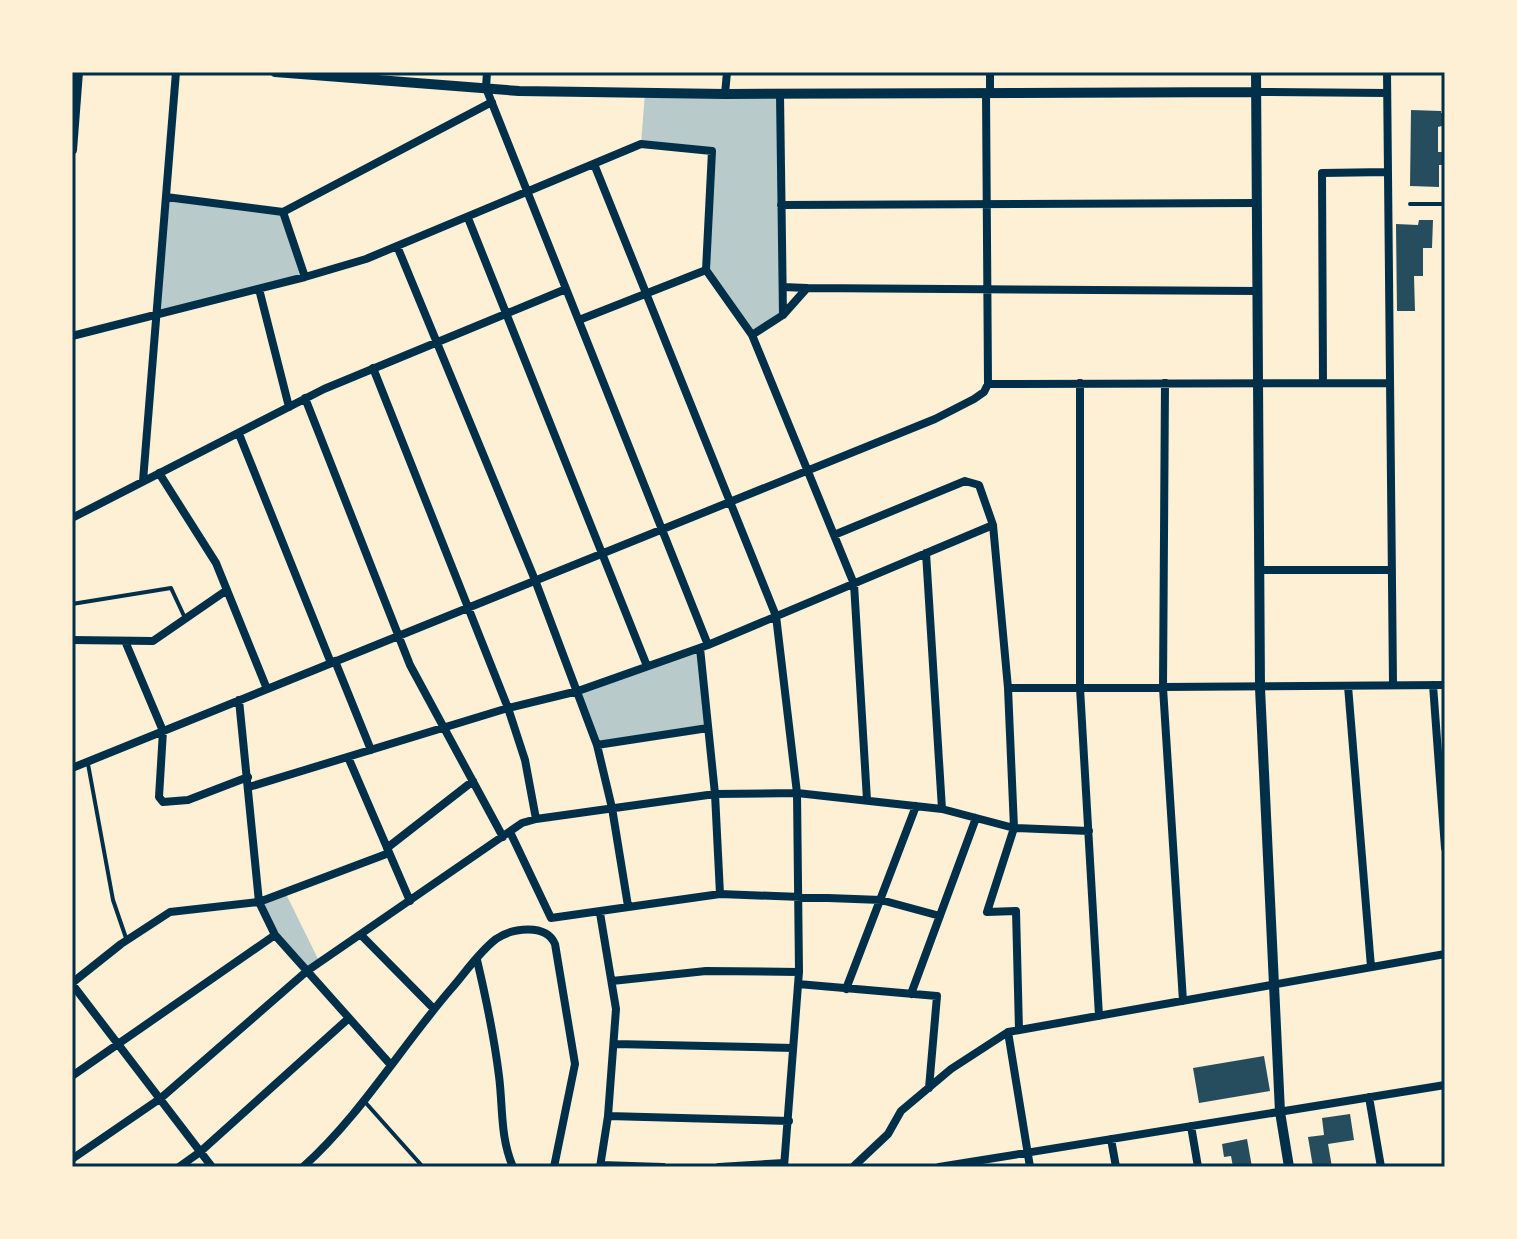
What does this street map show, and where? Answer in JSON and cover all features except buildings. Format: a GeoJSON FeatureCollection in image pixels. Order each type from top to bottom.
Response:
{"type":"FeatureCollection","features":[{"type":"Feature","properties":{"kind":"street"},"geometry":{"type":"LineString","coordinates":[[72,150],[78,72]]}},
{"type":"Feature","properties":{"kind":"street"},"geometry":{"type":"LineString","coordinates":[[143,481],[176,72]]}},
{"type":"Feature","properties":{"kind":"street"},"geometry":{"type":"LineString","coordinates":[[275,72],[486,88],[725,94],[1387,93]]}},
{"type":"Feature","properties":{"kind":"street"},"geometry":{"type":"LineString","coordinates":[[487,72],[486,88],[661,529],[704,646],[720,894]]}},
{"type":"Feature","properties":{"kind":"street"},"geometry":{"type":"LineString","coordinates":[[725,94],[727,72]]}},
{"type":"Feature","properties":{"kind":"street"},"geometry":{"type":"LineString","coordinates":[[72,768],[935,419],[984,392],[988,384],[986,203],[990,72]]}},
{"type":"Feature","properties":{"kind":"street"},"geometry":{"type":"LineString","coordinates":[[1256,72],[1260,688],[1280,1112],[1289,1167]]}},
{"type":"Feature","properties":{"kind":"street"},"geometry":{"type":"LineString","coordinates":[[1387,72],[1393,684]]}},
{"type":"Feature","properties":{"kind":"street"},"geometry":{"type":"LineString","coordinates":[[780,94],[783,315]]}},
{"type":"Feature","properties":{"kind":"street"},"geometry":{"type":"LineString","coordinates":[[166,197],[283,212],[492,102]]}},
{"type":"Feature","properties":{"kind":"street"},"geometry":{"type":"LineString","coordinates":[[72,336],[366,259],[641,144],[712,151],[706,270],[752,335],[854,584],[867,800]]}},
{"type":"Feature","properties":{"kind":"street"},"geometry":{"type":"LineString","coordinates":[[594,164],[776,616],[797,793],[799,972],[789,1121],[784,1165],[719,1167]]}},
{"type":"Feature","properties":{"kind":"street"},"geometry":{"type":"LineString","coordinates":[[1323,383],[1322,173],[1387,172]]}},
{"type":"Feature","properties":{"kind":"street"},"geometry":{"type":"LineString","coordinates":[[781,205],[1257,203]]}},
{"type":"Feature","properties":{"kind":"street"},"geometry":{"type":"LineString","coordinates":[[283,212],[305,277]]}},
{"type":"Feature","properties":{"kind":"street"},"geometry":{"type":"LineString","coordinates":[[468,218],[647,666]]}},
{"type":"Feature","properties":{"kind":"street"},"geometry":{"type":"LineString","coordinates":[[397,246],[535,580],[597,745],[612,808],[628,906]]}},
{"type":"Feature","properties":{"kind":"street"},"geometry":{"type":"LineString","coordinates":[[579,320],[706,270]]}},
{"type":"Feature","properties":{"kind":"street"},"geometry":{"type":"LineString","coordinates":[[783,287],[1257,291]]}},
{"type":"Feature","properties":{"kind":"street"},"geometry":{"type":"LineString","coordinates":[[752,335],[783,315],[807,288]]}},
{"type":"Feature","properties":{"kind":"street"},"geometry":{"type":"LineString","coordinates":[[259,289],[289,407]]}},
{"type":"Feature","properties":{"kind":"street"},"geometry":{"type":"LineString","coordinates":[[72,518],[305,398],[566,289]]}},
{"type":"Feature","properties":{"kind":"street"},"geometry":{"type":"LineString","coordinates":[[373,368],[508,708],[525,760],[536,819]]}},
{"type":"Feature","properties":{"kind":"street"},"geometry":{"type":"LineString","coordinates":[[1080,383],[1080,688],[1099,1016]]}},
{"type":"Feature","properties":{"kind":"street"},"geometry":{"type":"LineString","coordinates":[[1165,383],[1163,688],[1183,1001]]}},
{"type":"Feature","properties":{"kind":"street"},"geometry":{"type":"LineString","coordinates":[[988,384],[1390,383]]}},
{"type":"Feature","properties":{"kind":"street"},"geometry":{"type":"LineString","coordinates":[[305,398],[410,665],[551,918],[720,894],[881,900],[940,916]]}},
{"type":"Feature","properties":{"kind":"street"},"geometry":{"type":"LineString","coordinates":[[239,434],[371,750]]}},
{"type":"Feature","properties":{"kind":"street"},"geometry":{"type":"LineString","coordinates":[[159,473],[216,563],[267,689]]}},
{"type":"Feature","properties":{"kind":"street"},"geometry":{"type":"LineString","coordinates":[[834,535],[965,481],[979,485],[993,525],[1008,688],[1014,828],[987,912],[1016,911],[1019,1030]]}},
{"type":"Feature","properties":{"kind":"street"},"geometry":{"type":"LineString","coordinates":[[125,641],[163,731],[159,797],[163,802],[188,800],[348,757],[508,708],[578,691],[704,646],[993,525]]}},
{"type":"Feature","properties":{"kind":"street"},"geometry":{"type":"LineString","coordinates":[[926,553],[942,809]]}},
{"type":"Feature","properties":{"kind":"street"},"geometry":{"type":"LineString","coordinates":[[1259,570],[1392,570]]}},
{"type":"Feature","properties":{"kind":"street"},"geometry":{"type":"LineString","coordinates":[[72,640],[153,641],[227,590]]}},
{"type":"Feature","properties":{"kind":"street"},"geometry":{"type":"LineString","coordinates":[[1433,685],[1445,848]]}},
{"type":"Feature","properties":{"kind":"street"},"geometry":{"type":"LineString","coordinates":[[1008,688],[1445,685]]}},
{"type":"Feature","properties":{"kind":"street"},"geometry":{"type":"LineString","coordinates":[[1348,686],[1371,967]]}},
{"type":"Feature","properties":{"kind":"street"},"geometry":{"type":"LineString","coordinates":[[239,700],[259,902],[275,935],[390,1064]]}},
{"type":"Feature","properties":{"kind":"street"},"geometry":{"type":"LineString","coordinates":[[597,745],[708,728]]}},
{"type":"Feature","properties":{"kind":"street"},"geometry":{"type":"LineString","coordinates":[[348,757],[410,901]]}},
{"type":"Feature","properties":{"kind":"street"},"geometry":{"type":"LineString","coordinates":[[212,1167],[72,984],[126,941],[170,912],[259,902],[388,851],[473,781]]}},
{"type":"Feature","properties":{"kind":"street"},"geometry":{"type":"LineString","coordinates":[[72,1159],[161,1098],[307,971],[522,823],[715,794],[797,793],[942,809],[1014,828],[1089,831]]}},
{"type":"Feature","properties":{"kind":"street"},"geometry":{"type":"LineString","coordinates":[[846,989],[916,806]]}},
{"type":"Feature","properties":{"kind":"street"},"geometry":{"type":"LineString","coordinates":[[911,994],[976,818]]}},
{"type":"Feature","properties":{"kind":"street"},"geometry":{"type":"LineString","coordinates":[[600,913],[616,1009],[608,1116],[600,1166],[663,1167]]}},
{"type":"Feature","properties":{"kind":"street"},"geometry":{"type":"LineString","coordinates":[[303,1167],[363,1100],[434,1009],[497,938],[519,931],[542,930],[552,936],[555,944],[575,1064],[554,1167]]}},
{"type":"Feature","properties":{"kind":"street"},"geometry":{"type":"LineString","coordinates":[[72,1076],[275,935]]}},
{"type":"Feature","properties":{"kind":"street"},"geometry":{"type":"LineString","coordinates":[[361,935],[434,1009]]}},
{"type":"Feature","properties":{"kind":"street"},"geometry":{"type":"LineString","coordinates":[[853,1167],[888,1134],[901,1111],[951,1069],[1008,1032],[1445,954]]}},
{"type":"Feature","properties":{"kind":"street"},"geometry":{"type":"LineString","coordinates":[[477,960],[489,1012],[506,1151],[513,1167]]}},
{"type":"Feature","properties":{"kind":"street"},"geometry":{"type":"LineString","coordinates":[[612,981],[706,971],[799,972]]}},
{"type":"Feature","properties":{"kind":"street"},"geometry":{"type":"LineString","coordinates":[[798,984],[937,996],[929,1088]]}},
{"type":"Feature","properties":{"kind":"street"},"geometry":{"type":"LineString","coordinates":[[179,1167],[200,1152],[349,1018]]}},
{"type":"Feature","properties":{"kind":"street"},"geometry":{"type":"LineString","coordinates":[[1008,1032],[1030,1167]]}},
{"type":"Feature","properties":{"kind":"street"},"geometry":{"type":"LineString","coordinates":[[615,1044],[793,1048]]}},
{"type":"Feature","properties":{"kind":"street"},"geometry":{"type":"LineString","coordinates":[[939,1167],[1445,1085]]}},
{"type":"Feature","properties":{"kind":"street"},"geometry":{"type":"LineString","coordinates":[[1369,1097],[1381,1167]]}},
{"type":"Feature","properties":{"kind":"street"},"geometry":{"type":"LineString","coordinates":[[608,1116],[789,1121]]}},
{"type":"Feature","properties":{"kind":"street"},"geometry":{"type":"LineString","coordinates":[[1191,1126],[1198,1167]]}},
{"type":"Feature","properties":{"kind":"street"},"geometry":{"type":"LineString","coordinates":[[1111,1139],[1116,1167]]}},
{"type":"Feature","properties":{"kind":"lane"},"geometry":{"type":"LineString","coordinates":[[1410,204],[1445,204]]}},
{"type":"Feature","properties":{"kind":"lane"},"geometry":{"type":"LineString","coordinates":[[72,604],[171,588],[186,619]]}},
{"type":"Feature","properties":{"kind":"lane"},"geometry":{"type":"LineString","coordinates":[[88,762],[113,900],[126,941]]}},
{"type":"Feature","properties":{"kind":"lane"},"geometry":{"type":"LineString","coordinates":[[363,1100],[423,1167]]}},
{"type":"Feature","properties":{"kind":"shaded area"},"geometry":{"type":"Polygon","coordinates":[[[645,93],[780,94],[783,315],[752,335],[706,270],[712,151],[641,144],[645,93]]]}},
{"type":"Feature","properties":{"kind":"shaded area"},"geometry":{"type":"Polygon","coordinates":[[[166,197],[283,212],[305,277],[157,314],[166,197]]]}},
{"type":"Feature","properties":{"kind":"shaded area"},"geometry":{"type":"Polygon","coordinates":[[[700,648],[708,728],[597,745],[578,691],[700,648]]]}},
{"type":"Feature","properties":{"kind":"shaded area"},"geometry":{"type":"Polygon","coordinates":[[[285,892],[320,963],[307,971],[275,935],[259,902],[285,892]]]}}]}
